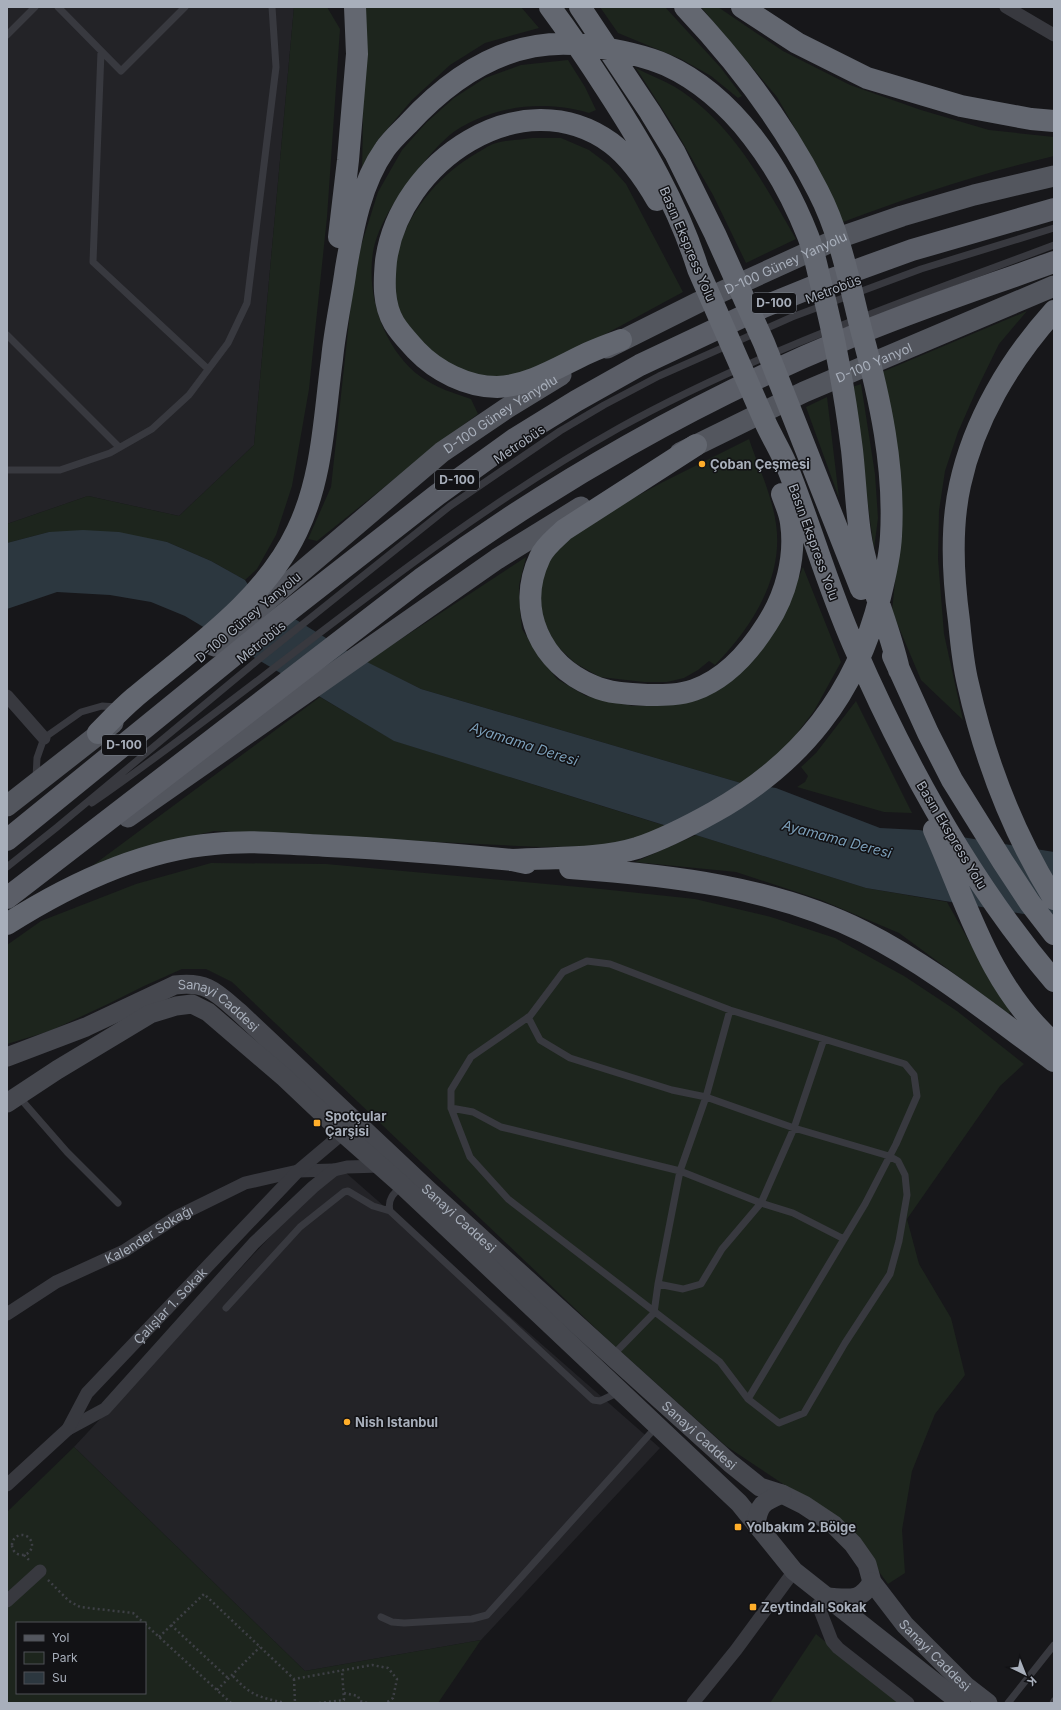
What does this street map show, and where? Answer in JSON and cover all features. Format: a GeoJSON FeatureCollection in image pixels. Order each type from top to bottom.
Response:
{"type":"FeatureCollection","features":[{"type":"Feature","properties":{"kind":"highway"},"geometry":{"type":"LineString","coordinates":[[332,356],[332,302],[348,160],[357,54],[355,7]]}},
{"type":"Feature","properties":{"kind":"highway","name":"Basın Ekspress Yolu"},"geometry":{"type":"LineString","coordinates":[[550,7],[632,128],[655,167],[690,244],[698,269],[767,426],[785,462],[853,645],[918,779],[937,824],[971,869],[1010,927],[1054,981]]}},
{"type":"Feature","properties":{"kind":"highway","name":"Basın Ekspress Yolu"},"geometry":{"type":"LineString","coordinates":[[580,7],[675,153],[715,234],[767,350],[855,576],[928,733],[977,822],[1030,903],[1053,933]]}},
{"type":"Feature","properties":{"kind":"highway"},"geometry":{"type":"LineString","coordinates":[[512,860],[609,855],[636,848],[689,826],[742,796],[765,779],[809,738],[824,719],[856,667],[876,611],[891,539],[892,512],[889,470],[874,377],[843,256],[831,222],[819,193],[786,135],[747,78],[685,7]]}},
{"type":"Feature","properties":{"kind":"highway"},"geometry":{"type":"LineString","coordinates":[[742,7],[797,43],[867,78],[961,106],[1031,119],[1054,121]]}},
{"type":"Feature","properties":{"kind":"highway"},"geometry":{"type":"LineString","coordinates":[[98,733],[123,709],[197,646],[254,594],[280,562],[298,531],[311,496],[321,457],[332,356],[356,216],[367,182],[385,148],[444,88],[476,67],[504,55],[524,49],[549,45],[576,44],[620,51],[664,64],[706,90],[724,105],[742,125],[764,154],[788,193],[808,237],[835,346],[852,452],[855,494],[865,559],[886,620],[900,670]]}},
{"type":"Feature","properties":{"kind":"highway"},"geometry":{"type":"LineString","coordinates":[[621,340],[526,381],[498,387],[478,386],[442,371],[423,357],[406,339],[394,322],[385,294],[384,279],[390,239],[398,218],[411,194],[431,170],[448,154],[482,132],[507,124],[530,122],[553,121],[576,126],[610,142],[631,161],[653,194],[684,251],[698,269]]}},
{"type":"Feature","properties":{"kind":"highway","name":"D-100"},"geometry":{"type":"LineString","coordinates":[[7,840],[315,591],[437,495],[516,438],[576,401],[640,365],[791,295],[916,260],[1054,209]]}},
{"type":"Feature","properties":{"kind":"highway"},"geometry":{"type":"LineString","coordinates":[[7,898],[360,624],[454,555],[488,531],[593,466],[677,409],[797,360],[925,300],[1054,262]]}},
{"type":"Feature","properties":{"kind":"highway"},"geometry":{"type":"LineString","coordinates":[[1054,311],[1014,360],[999,386],[970,450],[960,485],[954,520],[953,553],[955,596],[968,684],[997,782],[1025,847],[1054,899]]}},
{"type":"Feature","properties":{"kind":"highway"},"geometry":{"type":"LineString","coordinates":[[696,444],[564,530],[549,544],[541,556],[532,583],[530,598],[531,613],[540,640],[550,655],[564,669],[594,687],[616,693],[640,694],[675,694],[695,690],[712,681],[727,670],[742,657],[760,635],[775,611],[785,585],[790,567],[792,544],[791,522],[775,469],[767,426]]}},
{"type":"Feature","properties":{"kind":"highway"},"geometry":{"type":"LineString","coordinates":[[937,824],[977,935],[1003,982],[1018,1003],[1054,1043]]}},
{"type":"Feature","properties":{"kind":"highway"},"geometry":{"type":"LineString","coordinates":[[7,924],[44,901],[107,871],[178,850],[213,844],[260,842],[406,850],[512,860],[542,866],[662,877],[723,886],[774,898],[864,932],[934,972],[1054,1062]]}},
{"type":"Feature","properties":{"kind":"main road","name":"D-100 Güney Yanyolu"},"geometry":{"type":"LineString","coordinates":[[7,806],[98,733],[202,656],[442,452],[526,396],[621,340],[808,252],[902,216],[974,195],[1054,176]]}},
{"type":"Feature","properties":{"kind":"main road","name":"D-100 Yanyol"},"geometry":{"type":"LineString","coordinates":[[56,859],[126,818],[497,559],[601,495],[696,444],[804,392],[1054,286]]}},
{"type":"Feature","properties":{"kind":"main road","name":"Sanayi Caddesi"},"geometry":{"type":"LineString","coordinates":[[7,1057],[86,1027],[174,985],[190,983],[207,986],[239,1012],[428,1190],[693,1431],[760,1487],[782,1494],[804,1505],[834,1525],[853,1544],[867,1564],[872,1582],[904,1625],[966,1686],[988,1703]]}},
{"type":"Feature","properties":{"kind":"main road","name":"Sanayi Caddesi"},"geometry":{"type":"LineString","coordinates":[[13,1100],[56,1070],[150,1014],[176,1006],[192,1004],[208,1012],[285,1078],[343,1133],[402,1185],[739,1503],[794,1571],[961,1703]]}},
{"type":"Feature","properties":{"kind":"main road"},"geometry":{"type":"LineString","coordinates":[[679,1446],[693,1431]]}},
{"type":"Feature","properties":{"kind":"main road"},"geometry":{"type":"LineString","coordinates":[[756,1524],[758,1510],[766,1501],[782,1494]]}},
{"type":"Feature","properties":{"kind":"main road"},"geometry":{"type":"LineString","coordinates":[[827,1597],[854,1599],[866,1593],[872,1582]]}},
{"type":"Feature","properties":{"kind":"street"},"geometry":{"type":"LineString","coordinates":[[1006,7],[1054,34]]}},
{"type":"Feature","properties":{"kind":"street"},"geometry":{"type":"LineString","coordinates":[[7,696],[44,738]]}},
{"type":"Feature","properties":{"kind":"street","name":"Çalışlar 1. Sokak"},"geometry":{"type":"LineString","coordinates":[[7,1485],[68,1429],[87,1393],[298,1171],[343,1133]]}},
{"type":"Feature","properties":{"kind":"street","name":"Kalender Sokağı"},"geometry":{"type":"LineString","coordinates":[[7,1314],[56,1282],[124,1252],[178,1216],[245,1183],[298,1171],[380,1166]]}},
{"type":"Feature","properties":{"kind":"street"},"geometry":{"type":"LineString","coordinates":[[68,1429],[105,1409],[254,1243],[313,1186],[334,1170]]}},
{"type":"Feature","properties":{"kind":"street"},"geometry":{"type":"LineString","coordinates":[[7,1601],[40,1571]]}},
{"type":"Feature","properties":{"kind":"street"},"geometry":{"type":"LineString","coordinates":[[693,1703],[736,1650],[794,1571]]}},
{"type":"Feature","properties":{"kind":"street"},"geometry":{"type":"LineString","coordinates":[[827,1597],[818,1605],[832,1641],[838,1648],[902,1701]]}},
{"type":"Feature","properties":{"kind":"lane"},"geometry":{"type":"LineString","coordinates":[[7,35],[35,7]]}},
{"type":"Feature","properties":{"kind":"lane"},"geometry":{"type":"LineString","coordinates":[[58,7],[121,71],[186,7]]}},
{"type":"Feature","properties":{"kind":"lane"},"geometry":{"type":"LineString","coordinates":[[7,470],[60,470],[110,453],[152,429],[189,395],[228,343],[247,303],[276,67],[272,7]]}},
{"type":"Feature","properties":{"kind":"lane"},"geometry":{"type":"LineString","coordinates":[[101,51],[93,262],[208,368]]}},
{"type":"Feature","properties":{"kind":"lane","name":"Metrobüs"},"geometry":{"type":"LineString","coordinates":[[7,867],[56,828],[263,655],[450,506],[560,431],[604,405],[659,376],[792,318],[916,260],[1054,228]]}},
{"type":"Feature","properties":{"kind":"lane"},"geometry":{"type":"LineString","coordinates":[[925,300],[1054,244]]}},
{"type":"Feature","properties":{"kind":"lane"},"geometry":{"type":"LineString","coordinates":[[7,335],[119,447]]}},
{"type":"Feature","properties":{"kind":"lane","name":"Metrobüs"},"geometry":{"type":"LineString","coordinates":[[56,828],[167,750],[441,542],[574,455],[619,428],[677,409]]}},
{"type":"Feature","properties":{"kind":"lane"},"geometry":{"type":"LineString","coordinates":[[36,783],[37,758],[44,738],[81,712],[91,708],[112,706],[123,709]]}},
{"type":"Feature","properties":{"kind":"lane"},"geometry":{"type":"LineString","coordinates":[[528,1017],[540,1040],[570,1058],[672,1090],[706,1097],[794,1128],[889,1156],[898,1162],[905,1175],[907,1195],[899,1241],[890,1274],[845,1343],[804,1413],[779,1423],[748,1399],[720,1362],[654,1313],[615,1280],[508,1199],[470,1157],[451,1108],[451,1090],[471,1057],[528,1017],[563,972],[587,961],[610,964],[730,1010],[905,1064],[914,1075],[917,1096],[896,1144],[889,1156],[865,1204],[748,1399]]}},
{"type":"Feature","properties":{"kind":"lane"},"geometry":{"type":"LineString","coordinates":[[612,1356],[654,1313],[658,1284],[680,1171],[706,1097],[730,1010]]}},
{"type":"Feature","properties":{"kind":"lane"},"geometry":{"type":"LineString","coordinates":[[658,1284],[683,1288],[702,1284],[722,1249],[761,1203],[794,1128],[824,1039]]}},
{"type":"Feature","properties":{"kind":"lane"},"geometry":{"type":"LineString","coordinates":[[13,1100],[118,1203]]}},
{"type":"Feature","properties":{"kind":"lane"},"geometry":{"type":"LineString","coordinates":[[451,1108],[472,1112],[501,1127],[680,1171],[761,1203],[793,1213],[844,1239]]}},
{"type":"Feature","properties":{"kind":"lane"},"geometry":{"type":"LineString","coordinates":[[390,1211],[388,1205],[391,1197],[402,1185]]}},
{"type":"Feature","properties":{"kind":"lane"},"geometry":{"type":"LineString","coordinates":[[226,1308],[300,1227],[344,1192],[348,1191],[373,1206],[390,1211],[593,1400],[600,1401],[621,1392]]}},
{"type":"Feature","properties":{"kind":"lane"},"geometry":{"type":"LineString","coordinates":[[381,1617],[392,1622],[404,1623],[472,1619],[487,1615],[657,1426]]}},
{"type":"Feature","properties":{"kind":"lane"},"geometry":{"type":"LineString","coordinates":[[1008,1703],[1054,1645]]}},
{"type":"Feature","properties":{"kind":"path"},"geometry":{"type":"LineString","coordinates":[[24,1555],[30,1551],[32,1545],[29,1538],[19,1536],[14,1539],[12,1548],[18,1555],[24,1555],[69,1601],[80,1607],[133,1613],[142,1622]]}},
{"type":"Feature","properties":{"kind":"path"},"geometry":{"type":"LineString","coordinates":[[159,1637],[204,1594],[294,1679],[295,1703]]}},
{"type":"Feature","properties":{"kind":"path"},"geometry":{"type":"LineString","coordinates":[[171,1625],[229,1679]]}},
{"type":"Feature","properties":{"kind":"path"},"geometry":{"type":"LineString","coordinates":[[146,1626],[231,1703]]}},
{"type":"Feature","properties":{"kind":"path"},"geometry":{"type":"LineString","coordinates":[[217,1690],[234,1676],[260,1647]]}},
{"type":"Feature","properties":{"kind":"path"},"geometry":{"type":"LineString","coordinates":[[294,1679],[372,1665],[388,1668],[397,1679],[393,1698],[386,1703]]}},
{"type":"Feature","properties":{"kind":"path"},"geometry":{"type":"LineString","coordinates":[[319,1703],[344,1700],[342,1670]]}},
{"type":"Feature","properties":{"kind":"path"},"geometry":{"type":"LineString","coordinates":[[234,1676],[246,1690],[260,1697],[285,1703]]}},
{"type":"Feature","properties":{"kind":"path"},"geometry":{"type":"LineString","coordinates":[[344,1693],[358,1696],[360,1702],[367,1703]]}},
{"type":"Feature","properties":{"kind":"shaded area"},"geometry":{"type":"Polygon","coordinates":[[[7,7],[294,7],[254,445],[179,516],[88,496],[7,524],[7,7]]]}},
{"type":"Feature","properties":{"kind":"shaded area"},"geometry":{"type":"Polygon","coordinates":[[[337,1165],[660,1448],[481,1640],[305,1671],[74,1447],[337,1165]]]}},
{"type":"Feature","properties":{"kind":"green space"},"geometry":{"type":"Polygon","coordinates":[[[294,7],[327,7],[340,29],[327,217],[309,389],[292,486],[276,535],[257,569],[245,580],[211,561],[167,542],[49,532],[7,543],[7,524],[88,496],[179,516],[254,445],[294,7]]]}},
{"type":"Feature","properties":{"kind":"green space"},"geometry":{"type":"Polygon","coordinates":[[[365,7],[521,7],[539,28],[485,43],[450,65],[412,100],[377,141],[362,172],[365,7]]]}},
{"type":"Feature","properties":{"kind":"green space"},"geometry":{"type":"Polygon","coordinates":[[[600,7],[665,7],[721,68],[742,96],[738,98],[711,76],[681,59],[618,33],[600,7]]]}},
{"type":"Feature","properties":{"kind":"green space"},"geometry":{"type":"Polygon","coordinates":[[[701,7],[718,7],[783,51],[850,85],[921,110],[989,130],[1054,137],[1054,156],[947,186],[843,222],[814,162],[777,97],[701,7]]]}},
{"type":"Feature","properties":{"kind":"green space"},"geometry":{"type":"Polygon","coordinates":[[[568,60],[585,87],[596,110],[589,113],[555,107],[520,107],[486,115],[455,131],[429,156],[403,190],[384,220],[373,252],[372,286],[375,304],[380,321],[397,352],[408,366],[427,381],[471,399],[478,414],[448,436],[317,541],[308,539],[331,487],[352,294],[361,246],[378,192],[402,150],[426,123],[454,98],[485,78],[521,65],[568,60]]]}},
{"type":"Feature","properties":{"kind":"green space"},"geometry":{"type":"Polygon","coordinates":[[[636,68],[675,87],[695,101],[730,136],[759,176],[796,239],[746,263],[713,195],[672,124],[636,68]]]}},
{"type":"Feature","properties":{"kind":"green space"},"geometry":{"type":"Polygon","coordinates":[[[532,138],[561,138],[589,150],[609,165],[626,184],[683,292],[567,355],[545,365],[509,377],[484,377],[460,369],[446,362],[412,333],[399,311],[395,288],[395,266],[400,244],[409,223],[421,203],[436,185],[453,169],[490,145],[532,138]]]}},
{"type":"Feature","properties":{"kind":"green space"},"geometry":{"type":"Polygon","coordinates":[[[1027,311],[999,344],[958,432],[945,471],[939,511],[938,559],[944,634],[963,720],[921,680],[892,611],[901,525],[882,372],[1027,311]]]}},
{"type":"Feature","properties":{"kind":"green space"},"geometry":{"type":"Polygon","coordinates":[[[861,384],[875,474],[878,518],[874,549],[852,387],[861,384]]]}},
{"type":"Feature","properties":{"kind":"green space"},"geometry":{"type":"Polygon","coordinates":[[[827,397],[839,498],[806,407],[827,397]]]}},
{"type":"Feature","properties":{"kind":"green space"},"geometry":{"type":"Polygon","coordinates":[[[749,439],[774,513],[777,544],[775,564],[770,583],[762,601],[741,635],[715,665],[709,661],[698,670],[684,678],[667,682],[644,682],[600,677],[575,663],[554,643],[537,605],[547,558],[584,525],[663,482],[749,439]]]}},
{"type":"Feature","properties":{"kind":"green space"},"geometry":{"type":"Polygon","coordinates":[[[526,557],[519,585],[522,629],[539,656],[557,679],[586,696],[633,706],[676,703],[717,691],[756,658],[785,612],[803,567],[841,662],[814,711],[785,749],[741,783],[421,689],[366,662],[526,557]]]}},
{"type":"Feature","properties":{"kind":"green space"},"geometry":{"type":"Polygon","coordinates":[[[320,697],[395,741],[666,826],[639,837],[600,846],[540,847],[214,831],[150,846],[88,869],[320,697]]]}},
{"type":"Feature","properties":{"kind":"green space"},"geometry":{"type":"Polygon","coordinates":[[[856,701],[912,813],[884,812],[797,787],[805,782],[808,776],[801,767],[816,753],[856,701]]]}},
{"type":"Feature","properties":{"kind":"green space"},"geometry":{"type":"Polygon","coordinates":[[[696,835],[866,888],[947,902],[983,966],[1011,1010],[1009,1014],[899,933],[821,900],[736,872],[635,862],[696,835]]]}},
{"type":"Feature","properties":{"kind":"green space"},"geometry":{"type":"Polygon","coordinates":[[[211,863],[326,864],[601,889],[695,899],[771,917],[835,938],[904,976],[957,1011],[1024,1064],[1000,1086],[907,1219],[919,1264],[951,1318],[965,1375],[935,1414],[912,1471],[902,1530],[905,1573],[888,1584],[872,1562],[828,1514],[726,1446],[608,1340],[232,982],[206,969],[182,969],[50,1031],[7,1044],[7,945],[41,921],[136,884],[211,863]]]}},
{"type":"Feature","properties":{"kind":"green space"},"geometry":{"type":"Polygon","coordinates":[[[74,1447],[305,1671],[481,1640],[438,1703],[7,1703],[7,1512],[74,1447]]]}},
{"type":"Feature","properties":{"kind":"green space"},"geometry":{"type":"Polygon","coordinates":[[[816,1634],[900,1703],[770,1703],[816,1634]]]}},
{"type":"Feature","properties":{"kind":"water","name":"Ayamama Deresi"},"geometry":{"type":"Polygon","coordinates":[[[83,530],[119,532],[167,542],[211,561],[245,580],[254,594],[357,657],[421,689],[741,783],[776,788],[880,828],[919,830],[1054,852],[1054,919],[866,888],[394,741],[185,616],[151,602],[110,595],[57,592],[7,609],[7,543],[49,532],[83,530]]]}},
{"type":"Feature","properties":{"kind":"place","name":"Çoban Çeşmesi"},"geometry":{"type":"Point","coordinates":[702,464]}},
{"type":"Feature","properties":{"kind":"place","name":"Spotçular Çarşisi"},"geometry":{"type":"Point","coordinates":[317,1123]}},
{"type":"Feature","properties":{"kind":"place","name":"Nish Istanbul"},"geometry":{"type":"Point","coordinates":[347,1422]}},
{"type":"Feature","properties":{"kind":"place","name":"Yolbakım 2.Bölge"},"geometry":{"type":"Point","coordinates":[738,1527]}},
{"type":"Feature","properties":{"kind":"place","name":"Zeytindalı Sokak"},"geometry":{"type":"Point","coordinates":[753,1607]}}]}
